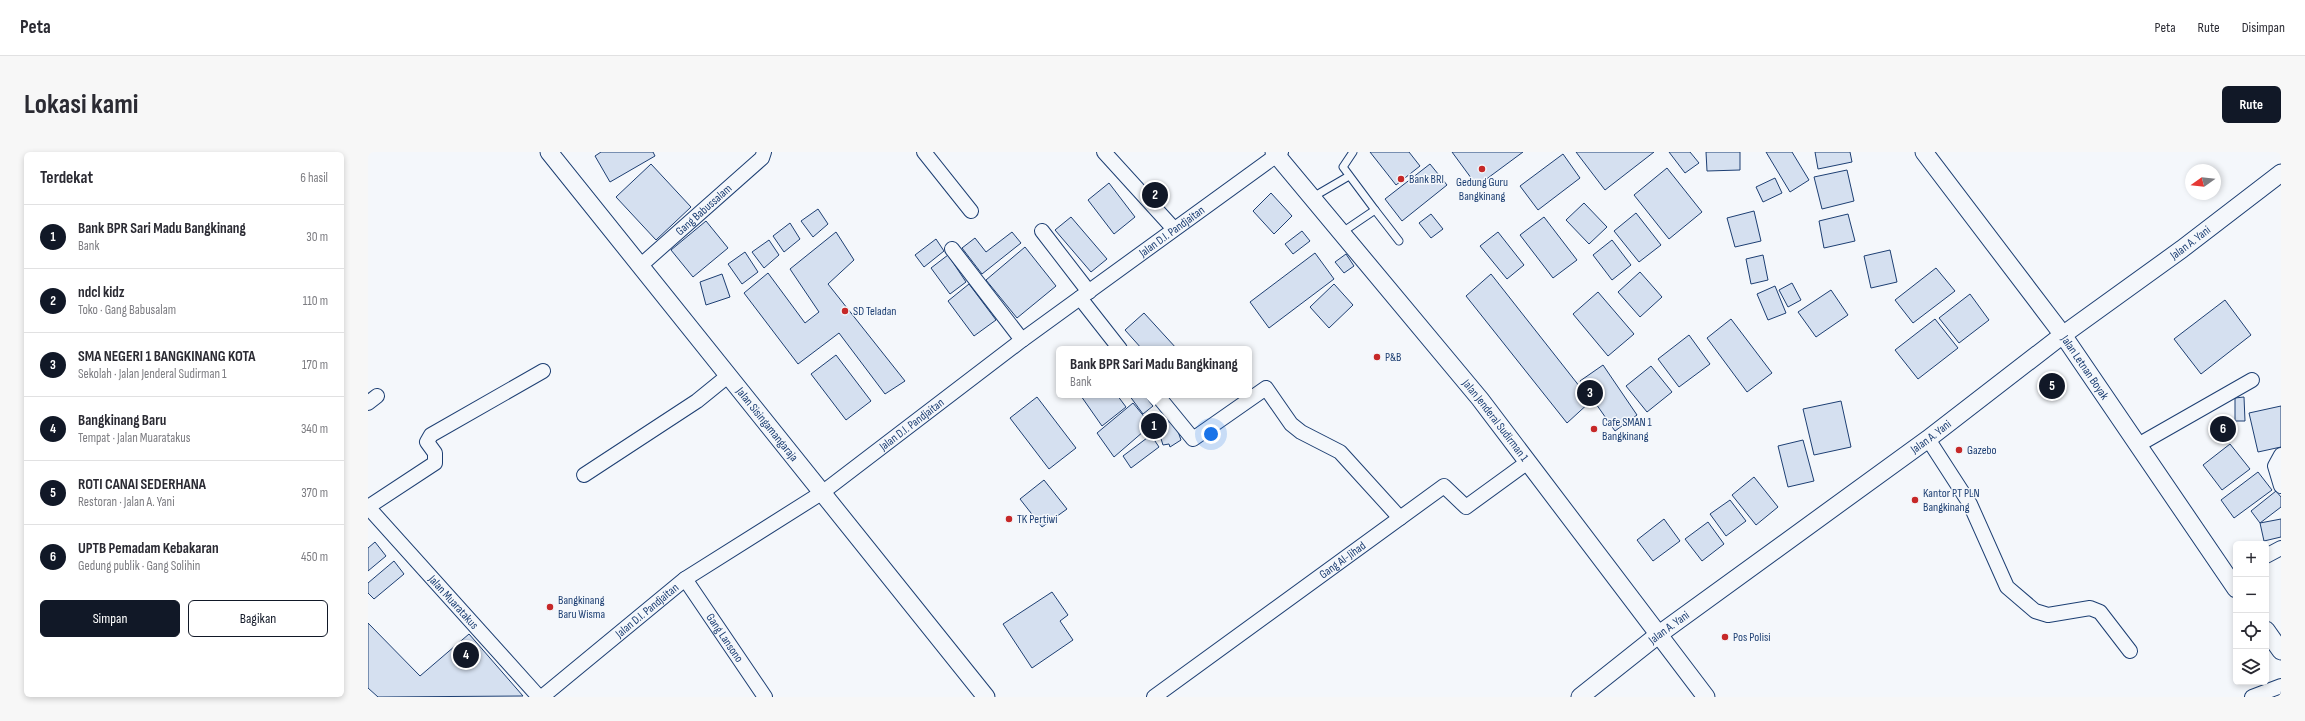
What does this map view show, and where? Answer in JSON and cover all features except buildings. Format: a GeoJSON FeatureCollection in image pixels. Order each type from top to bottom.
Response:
{"type":"FeatureCollection","features":[{"type":"Feature","properties":{"kind":"street","name":"Jalan Sisingamangaraja"},"geometry":{"type":"LineString","coordinates":[[549,152],[986,697]]}},
{"type":"Feature","properties":{"kind":"street","name":"Gang Babussalam"},"geometry":{"type":"LineString","coordinates":[[640,266],[762,158],[764,152]]}},
{"type":"Feature","properties":{"kind":"street"},"geometry":{"type":"LineString","coordinates":[[1104,152],[1174,229]]}},
{"type":"Feature","properties":{"kind":"street","name":"Jalan Letnan Boyak"},"geometry":{"type":"LineString","coordinates":[[1924,152],[2063,335],[2138,445],[2233,579]]}},
{"type":"Feature","properties":{"kind":"street","name":"Jalan D.I. Pandjaitan"},"geometry":{"type":"LineString","coordinates":[[542,697],[685,579],[823,492],[1022,340],[1277,153]]}},
{"type":"Feature","properties":{"kind":"street","name":"Jalan Jenderal Sudirman 1"},"geometry":{"type":"LineString","coordinates":[[1277,153],[1312,198],[1480,399],[1706,697]]}},
{"type":"Feature","properties":{"kind":"street"},"geometry":{"type":"LineString","coordinates":[[929,154],[971,211]]}},
{"type":"Feature","properties":{"kind":"street","name":"Jalan A. Yani"},"geometry":{"type":"LineString","coordinates":[[1580,697],[1658,635],[1928,439],[2063,335],[2182,249],[2281,173]]}},
{"type":"Feature","properties":{"kind":"street"},"geometry":{"type":"LineString","coordinates":[[1042,231],[1118,346]]}},
{"type":"Feature","properties":{"kind":"street"},"geometry":{"type":"LineString","coordinates":[[952,249],[1022,340]]}},
{"type":"Feature","properties":{"kind":"street"},"geometry":{"type":"LineString","coordinates":[[368,507],[435,463],[435,452],[427,442],[431,435],[543,371]]}},
{"type":"Feature","properties":{"kind":"street"},"geometry":{"type":"LineString","coordinates":[[584,475],[697,401],[728,375]]}},
{"type":"Feature","properties":{"kind":"street"},"geometry":{"type":"LineString","coordinates":[[2138,445],[2252,380]]}},
{"type":"Feature","properties":{"kind":"street"},"geometry":{"type":"LineString","coordinates":[[1252,398],[1266,388],[1291,424],[1301,432],[1340,452],[1400,518]]}},
{"type":"Feature","properties":{"kind":"street"},"geometry":{"type":"LineString","coordinates":[[1159,398],[1193,439],[1252,398]]}},
{"type":"Feature","properties":{"kind":"street"},"geometry":{"type":"LineString","coordinates":[[1928,439],[1970,504],[2007,587],[2035,611],[2048,615],[2090,608],[2100,612],[2130,651]]}},
{"type":"Feature","properties":{"kind":"street"},"geometry":{"type":"LineString","coordinates":[[2281,455],[2274,466],[2281,486]]}},
{"type":"Feature","properties":{"kind":"street","name":"Gang Al-Jihad"},"geometry":{"type":"LineString","coordinates":[[1154,697],[1444,486],[1466,507],[1528,462]]}},
{"type":"Feature","properties":{"kind":"street","name":"Jalan Muaratakus"},"geometry":{"type":"LineString","coordinates":[[368,507],[539,697]]}},
{"type":"Feature","properties":{"kind":"street"},"geometry":{"type":"LineString","coordinates":[[2269,554],[2281,548]]}},
{"type":"Feature","properties":{"kind":"street","name":"Gang Lansono"},"geometry":{"type":"LineString","coordinates":[[685,579],[765,697]]}},
{"type":"Feature","properties":{"kind":"street"},"geometry":{"type":"LineString","coordinates":[[2269,634],[2281,651]]}},
{"type":"Feature","properties":{"kind":"street"},"geometry":{"type":"LineString","coordinates":[[2252,697],[2281,686]]}},
{"type":"Feature","properties":{"kind":"lane"},"geometry":{"type":"LineString","coordinates":[[1353,152],[1343,166],[1349,176],[1370,200],[1375,210],[1399,241]]}},
{"type":"Feature","properties":{"kind":"lane"},"geometry":{"type":"LineString","coordinates":[[1312,198],[1349,176]]}},
{"type":"Feature","properties":{"kind":"lane"},"geometry":{"type":"LineString","coordinates":[[1341,233],[1375,210]]}},
{"type":"Feature","properties":{"kind":"place","name":"Gedung Guru Bangkinang"},"geometry":{"type":"Point","coordinates":[1482,169]}},
{"type":"Feature","properties":{"kind":"place","name":"Bank BRI"},"geometry":{"type":"Point","coordinates":[1401,179]}},
{"type":"Feature","properties":{"kind":"place","name":"ndcl kidz"},"geometry":{"type":"Point","coordinates":[1155,195]}},
{"type":"Feature","properties":{"kind":"place","name":"SD Teladan"},"geometry":{"type":"Point","coordinates":[845,311]}},
{"type":"Feature","properties":{"kind":"place","name":"P&B"},"geometry":{"type":"Point","coordinates":[1377,357]}},
{"type":"Feature","properties":{"kind":"place","name":"ROTI CANAI SEDERHANA"},"geometry":{"type":"Point","coordinates":[2052,386]}},
{"type":"Feature","properties":{"kind":"place","name":"SMA NEGERI 1 BANGKINANG KOTA"},"geometry":{"type":"Point","coordinates":[1590,393]}},
{"type":"Feature","properties":{"kind":"place","name":"Bank BPR Sari Madu Bangkinang"},"geometry":{"type":"Point","coordinates":[1154,426]}},
{"type":"Feature","properties":{"kind":"place","name":"Cafe SMAN 1 Bangkinang"},"geometry":{"type":"Point","coordinates":[1594,429]}},
{"type":"Feature","properties":{"kind":"place","name":"UPTB Pemadam Kebakaran"},"geometry":{"type":"Point","coordinates":[2223,429]}},
{"type":"Feature","properties":{"kind":"place","name":"Gazebo"},"geometry":{"type":"Point","coordinates":[1959,450]}},
{"type":"Feature","properties":{"kind":"place","name":"Kantor PT PLN Bangkinang"},"geometry":{"type":"Point","coordinates":[1915,500]}},
{"type":"Feature","properties":{"kind":"place","name":"TK Pertiwi"},"geometry":{"type":"Point","coordinates":[1009,519]}},
{"type":"Feature","properties":{"kind":"place","name":"Bangkinang Baru Wisma"},"geometry":{"type":"Point","coordinates":[550,607]}},
{"type":"Feature","properties":{"kind":"place","name":"Pos Polisi"},"geometry":{"type":"Point","coordinates":[1725,637]}},
{"type":"Feature","properties":{"kind":"place","name":"Bangkinang Baru"},"geometry":{"type":"Point","coordinates":[466,655]}}]}
